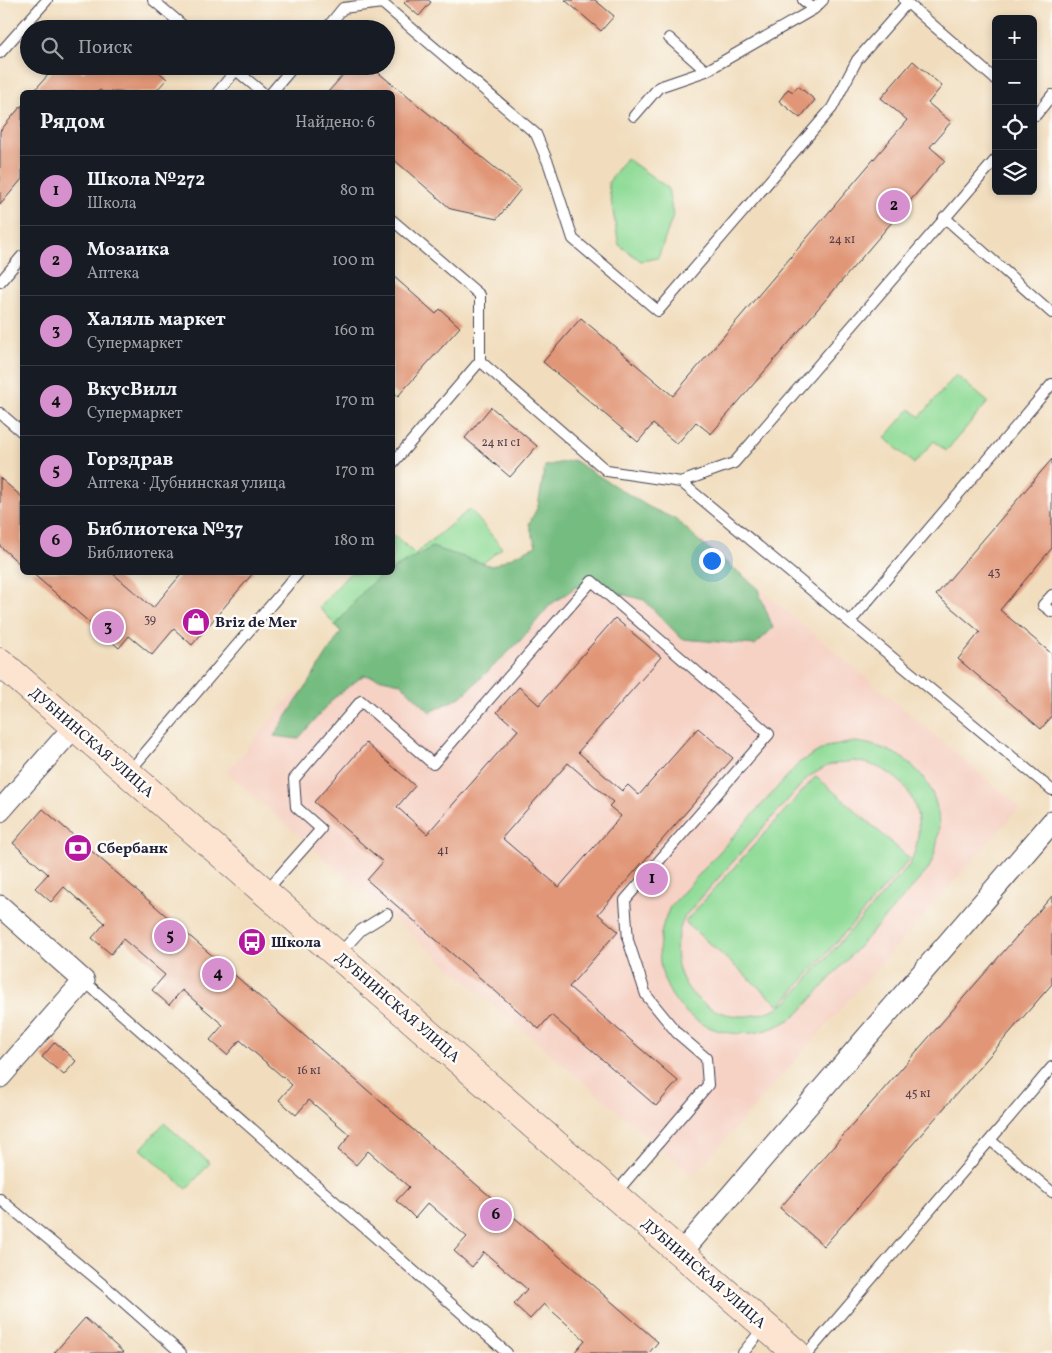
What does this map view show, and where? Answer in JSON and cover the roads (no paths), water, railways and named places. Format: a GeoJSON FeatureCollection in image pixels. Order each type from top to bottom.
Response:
{"type":"FeatureCollection","features":[{"type":"Feature","properties":{"kind":"main road","name":"ДУБНИНСКАЯ УЛИЦА"},"geometry":{"type":"LineString","coordinates":[[0,662],[796,1353]]}},
{"type":"Feature","properties":{"kind":"street"},"geometry":{"type":"LineString","coordinates":[[0,812],[74,727]]}},
{"type":"Feature","properties":{"kind":"street"},"geometry":{"type":"LineString","coordinates":[[680,1253],[1052,822]]}},
{"type":"Feature","properties":{"kind":"street"},"geometry":{"type":"LineString","coordinates":[[0,906],[84,981],[0,1077]]}},
{"type":"Feature","properties":{"kind":"lane"},"geometry":{"type":"LineString","coordinates":[[29,20],[46,0]]}},
{"type":"Feature","properties":{"kind":"lane"},"geometry":{"type":"LineString","coordinates":[[153,0],[176,20]]}},
{"type":"Feature","properties":{"kind":"lane"},"geometry":{"type":"LineString","coordinates":[[804,0],[814,9]]}},
{"type":"Feature","properties":{"kind":"lane"},"geometry":{"type":"LineString","coordinates":[[634,116],[659,87],[706,71],[814,9],[823,0]]}},
{"type":"Feature","properties":{"kind":"lane"},"geometry":{"type":"LineString","coordinates":[[333,20],[343,8],[382,3],[536,134],[549,164],[573,239],[658,311],[832,108],[857,60],[905,1],[992,77]]}},
{"type":"Feature","properties":{"kind":"lane"},"geometry":{"type":"LineString","coordinates":[[0,53],[20,30]]}},
{"type":"Feature","properties":{"kind":"lane"},"geometry":{"type":"LineString","coordinates":[[669,38],[706,71]]}},
{"type":"Feature","properties":{"kind":"lane"},"geometry":{"type":"LineString","coordinates":[[219,90],[229,75]]}},
{"type":"Feature","properties":{"kind":"lane"},"geometry":{"type":"LineString","coordinates":[[242,75],[260,90]]}},
{"type":"Feature","properties":{"kind":"lane"},"geometry":{"type":"LineString","coordinates":[[274,90],[286,75]]}},
{"type":"Feature","properties":{"kind":"lane"},"geometry":{"type":"LineString","coordinates":[[1037,112],[1052,96]]}},
{"type":"Feature","properties":{"kind":"lane"},"geometry":{"type":"LineString","coordinates":[[480,361],[607,471],[681,482],[734,463],[992,163]]}},
{"type":"Feature","properties":{"kind":"lane"},"geometry":{"type":"LineString","coordinates":[[944,217],[1052,313]]}},
{"type":"Feature","properties":{"kind":"lane"},"geometry":{"type":"LineString","coordinates":[[395,223],[480,295],[480,361],[395,460]]}},
{"type":"Feature","properties":{"kind":"lane"},"geometry":{"type":"LineString","coordinates":[[0,282],[20,258]]}},
{"type":"Feature","properties":{"kind":"lane"},"geometry":{"type":"LineString","coordinates":[[850,622],[1052,384]]}},
{"type":"Feature","properties":{"kind":"lane"},"geometry":{"type":"LineString","coordinates":[[0,413],[20,430]]}},
{"type":"Feature","properties":{"kind":"lane"},"geometry":{"type":"LineString","coordinates":[[681,482],[1052,790]]}},
{"type":"Feature","properties":{"kind":"lane"},"geometry":{"type":"LineString","coordinates":[[128,773],[296,575]]}},
{"type":"Feature","properties":{"kind":"lane"},"geometry":{"type":"LineString","coordinates":[[265,892],[321,828],[296,806],[294,779],[362,701],[433,764],[592,581],[769,734],[625,900],[628,940],[646,995],[677,1033],[706,1058],[708,1085],[614,1195]]}},
{"type":"Feature","properties":{"kind":"lane"},"geometry":{"type":"LineString","coordinates":[[1052,595],[1044,605],[1052,612]]}},
{"type":"Feature","properties":{"kind":"lane"},"geometry":{"type":"LineString","coordinates":[[338,955],[361,930],[387,914]]}},
{"type":"Feature","properties":{"kind":"lane"},"geometry":{"type":"LineString","coordinates":[[84,981],[507,1353]]}},
{"type":"Feature","properties":{"kind":"lane"},"geometry":{"type":"LineString","coordinates":[[808,1353],[1052,1067]]}},
{"type":"Feature","properties":{"kind":"lane"},"geometry":{"type":"LineString","coordinates":[[990,1140],[1052,1192]]}},
{"type":"Feature","properties":{"kind":"lane"},"geometry":{"type":"LineString","coordinates":[[0,1199],[182,1353]]}},
{"type":"Feature","properties":{"kind":"lane"},"geometry":{"type":"LineString","coordinates":[[743,1353],[765,1326]]}},
{"type":"Feature","properties":{"kind":"place","name":"Мозаика"},"geometry":{"type":"Point","coordinates":[894,206]}},
{"type":"Feature","properties":{"kind":"place","name":"Briz de Mer"},"geometry":{"type":"Point","coordinates":[196,622]}},
{"type":"Feature","properties":{"kind":"place","name":"Халяль маркет"},"geometry":{"type":"Point","coordinates":[108,627]}},
{"type":"Feature","properties":{"kind":"place","name":"Сбербанк"},"geometry":{"type":"Point","coordinates":[78,848]}},
{"type":"Feature","properties":{"kind":"place","name":"Школа №272"},"geometry":{"type":"Point","coordinates":[652,879]}},
{"type":"Feature","properties":{"kind":"place","name":"Горздрав"},"geometry":{"type":"Point","coordinates":[170,936]}},
{"type":"Feature","properties":{"kind":"place","name":"Школа"},"geometry":{"type":"Point","coordinates":[252,942]}},
{"type":"Feature","properties":{"kind":"place","name":"ВкусВилл"},"geometry":{"type":"Point","coordinates":[218,974]}},
{"type":"Feature","properties":{"kind":"place","name":"Библиотека №37"},"geometry":{"type":"Point","coordinates":[496,1215]}}]}
